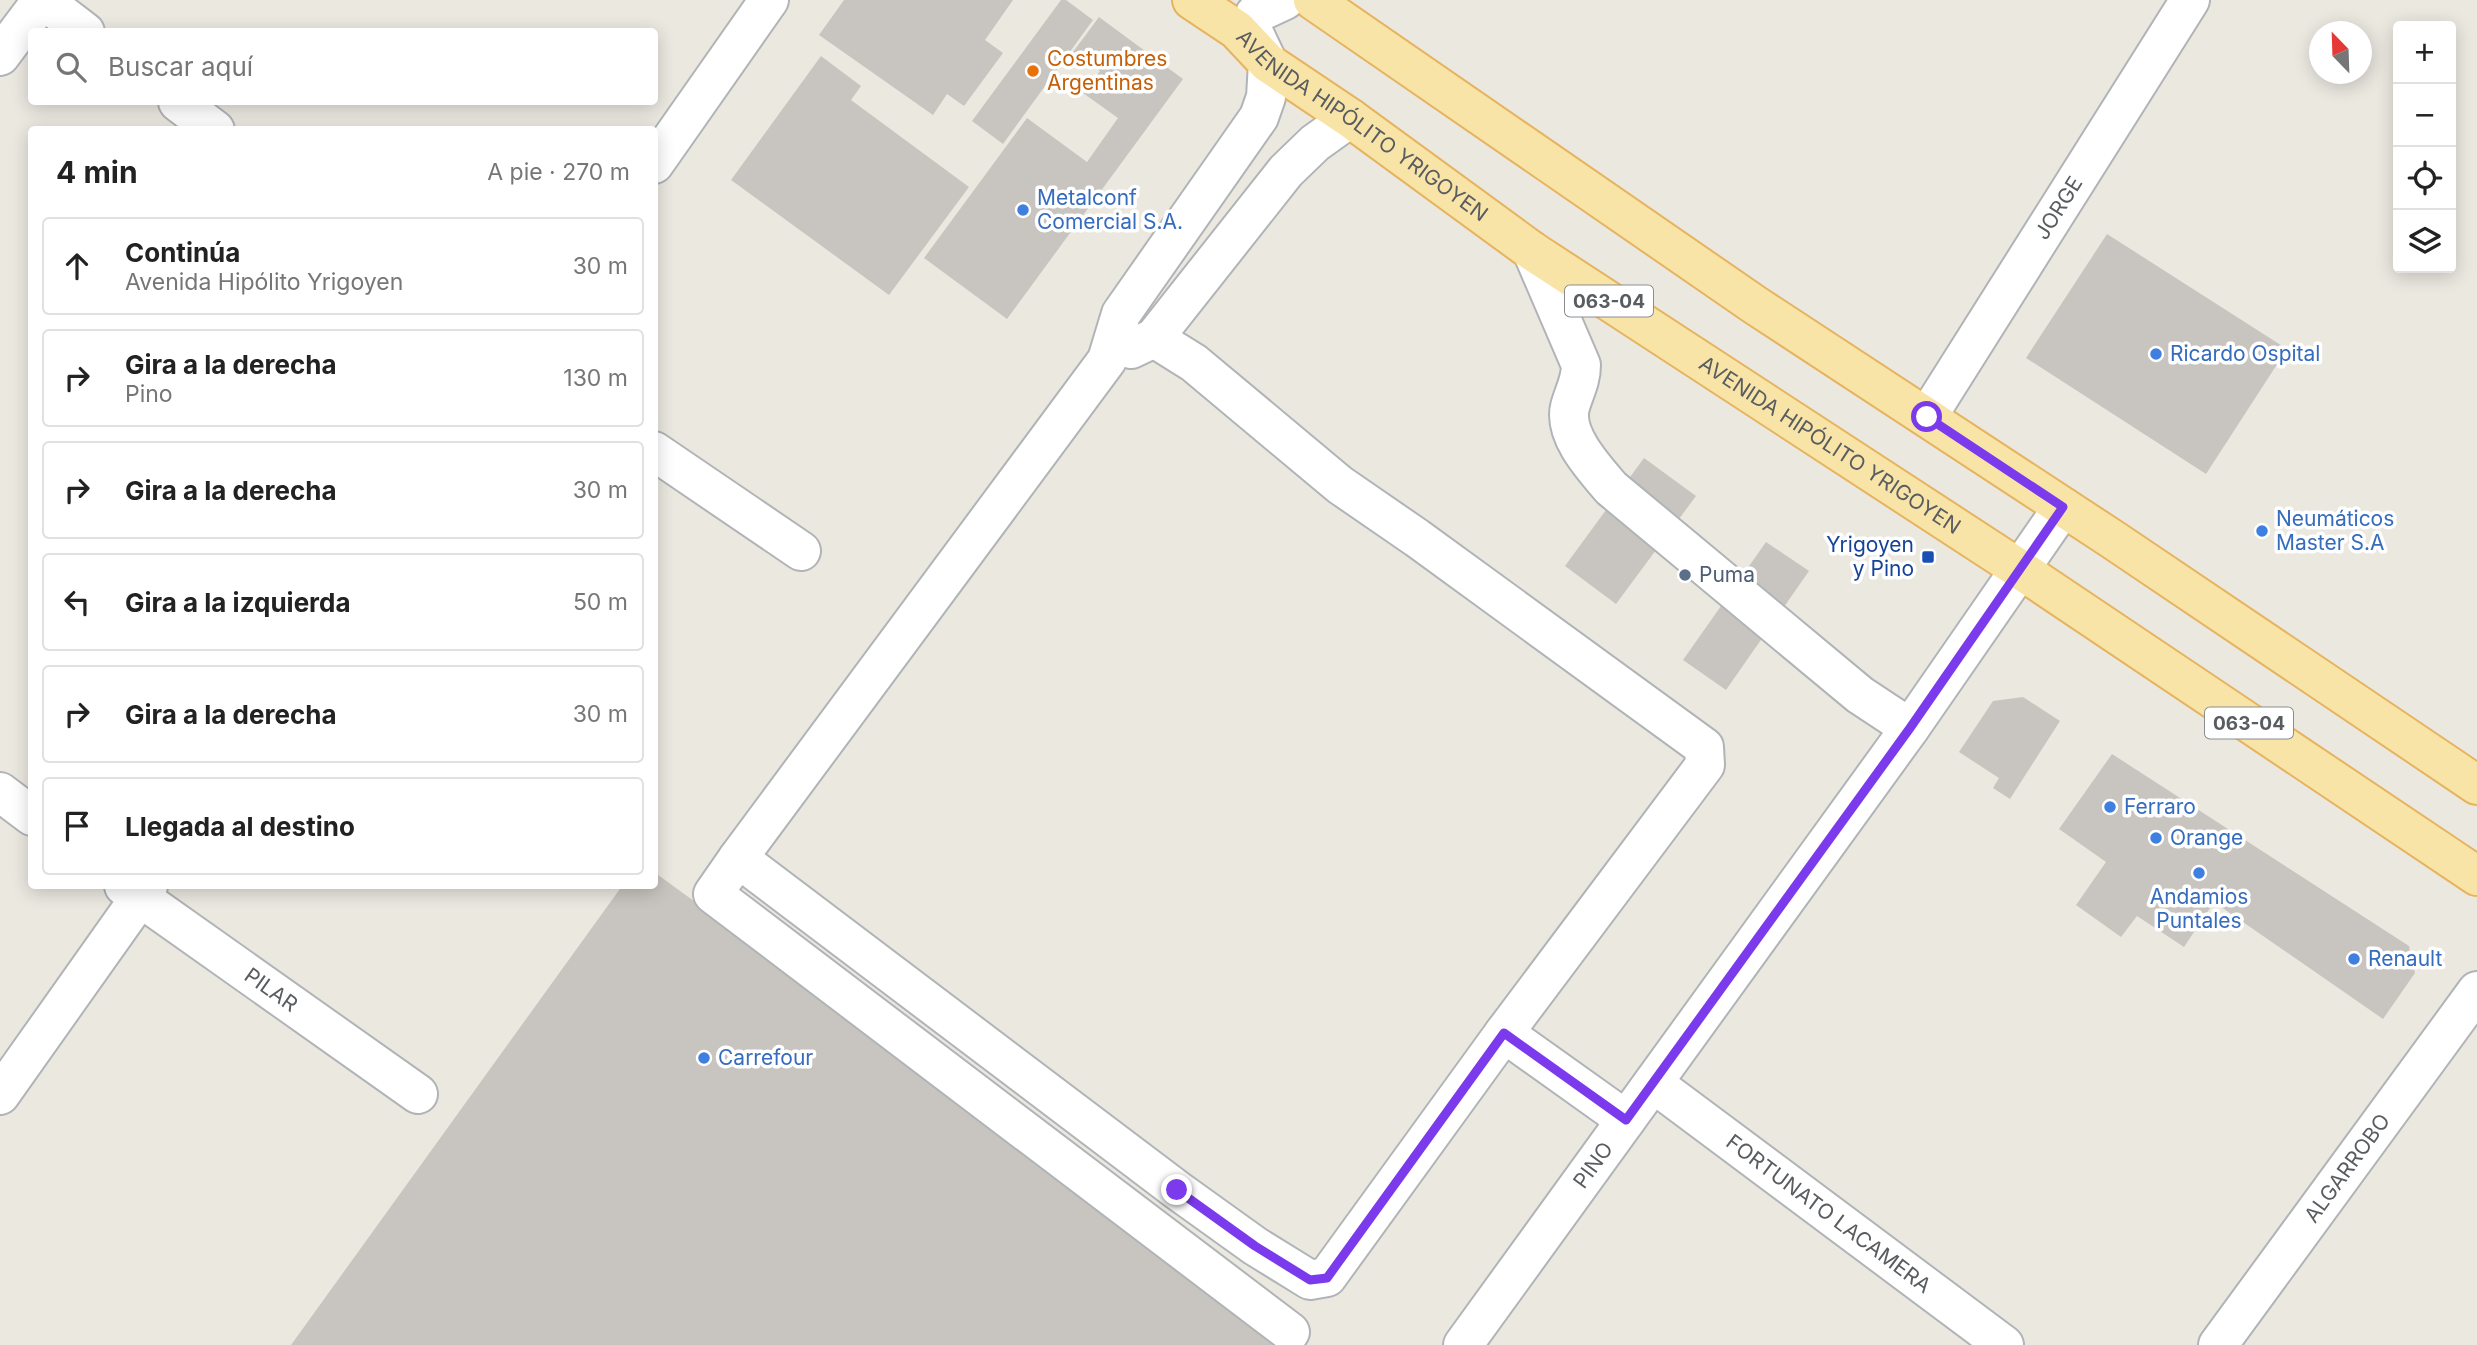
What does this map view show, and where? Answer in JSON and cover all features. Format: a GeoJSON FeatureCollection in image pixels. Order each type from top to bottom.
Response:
{"type":"FeatureCollection","features":[{"type":"Feature","properties":{"kind":"main road"},"geometry":{"type":"LineString","coordinates":[[1313,0],[1755,305],[2063,507],[2477,785]]}},
{"type":"Feature","properties":{"kind":"main road","name":"AVENIDA HIPÓLITO YRIGOYEN"},"geometry":{"type":"LineString","coordinates":[[1208,5],[1237,30],[1268,64],[1350,118],[1532,251],[2021,570],[2477,876]]}},
{"type":"Feature","properties":{"kind":"street"},"geometry":{"type":"LineString","coordinates":[[0,56],[42,0],[80,28]]}},
{"type":"Feature","properties":{"kind":"street"},"geometry":{"type":"LineString","coordinates":[[658,158],[769,0]]}},
{"type":"Feature","properties":{"kind":"street"},"geometry":{"type":"LineString","coordinates":[[1285,0],[1255,14],[1251,27],[1268,64],[1266,97],[1259,117],[1121,314],[1107,360],[713,894],[1290,1332]]}},
{"type":"Feature","properties":{"kind":"street","name":"JORGE"},"geometry":{"type":"LineString","coordinates":[[1927,417],[2190,0]]}},
{"type":"Feature","properties":{"kind":"street"},"geometry":{"type":"LineString","coordinates":[[182,105],[210,126]]}},
{"type":"Feature","properties":{"kind":"street"},"geometry":{"type":"LineString","coordinates":[[1107,360],[1154,338],[1286,171],[1315,143],[1350,118]]}},
{"type":"Feature","properties":{"kind":"street"},"geometry":{"type":"LineString","coordinates":[[1532,251],[1581,365],[1581,380],[1569,410],[1574,437],[1589,462],[1611,488],[1850,686],[1910,728]]}},
{"type":"Feature","properties":{"kind":"street"},"geometry":{"type":"LineString","coordinates":[[738,859],[1255,1246],[1310,1280],[1327,1278],[1504,1033],[1705,765],[1704,747],[1340,485],[1194,363],[1154,338]]}},
{"type":"Feature","properties":{"kind":"street"},"geometry":{"type":"LineString","coordinates":[[658,454],[801,551]]}},
{"type":"Feature","properties":{"kind":"street","name":"PINO"},"geometry":{"type":"LineString","coordinates":[[1463,1345],[1910,728],[2063,507]]}},
{"type":"Feature","properties":{"kind":"street"},"geometry":{"type":"LineString","coordinates":[[0,792],[28,813]]}},
{"type":"Feature","properties":{"kind":"street"},"geometry":{"type":"LineString","coordinates":[[0,1094],[137,890]]}},
{"type":"Feature","properties":{"kind":"street","name":"PILAR"},"geometry":{"type":"LineString","coordinates":[[137,890],[418,1094]]}},
{"type":"Feature","properties":{"kind":"street","name":"ALGARROBO"},"geometry":{"type":"LineString","coordinates":[[2218,1345],[2477,991]]}},
{"type":"Feature","properties":{"kind":"street"},"geometry":{"type":"LineString","coordinates":[[1504,1033],[1626,1120]]}},
{"type":"Feature","properties":{"kind":"street","name":"FORTUNATO LACAMERA"},"geometry":{"type":"LineString","coordinates":[[1653,1083],[2004,1345]]}},
{"type":"Feature","properties":{"kind":"building"},"geometry":{"type":"Polygon","coordinates":[[[844,0],[1013,0],[985,40],[1003,53],[964,106],[947,94],[933,115],[819,35],[844,0]]]}},
{"type":"Feature","properties":{"kind":"building","name":"Costumbres Argentinas"},"geometry":{"type":"Polygon","coordinates":[[[1061,0],[1066,0],[1093,20],[1003,144],[972,121],[1061,0]]]}},
{"type":"Feature","properties":{"kind":"building","name":"Metalconf Comercial S.A."},"geometry":{"type":"Polygon","coordinates":[[[1099,17],[1183,79],[1007,319],[924,258],[1027,118],[1087,162],[1118,118],[1083,93],[1100,71],[1073,52],[1099,17]]]}},
{"type":"Feature","properties":{"kind":"building"},"geometry":{"type":"Polygon","coordinates":[[[821,56],[861,86],[851,100],[969,187],[889,295],[731,180],[821,56]]]}},
{"type":"Feature","properties":{"kind":"building","name":"Ricardo Ospital"},"geometry":{"type":"Polygon","coordinates":[[[2107,234],[2287,349],[2206,474],[2026,358],[2107,234]]]}},
{"type":"Feature","properties":{"kind":"building"},"geometry":{"type":"Polygon","coordinates":[[[1644,458],[1696,496],[1616,604],[1565,566],[1644,458]]]}},
{"type":"Feature","properties":{"kind":"building"},"geometry":{"type":"Polygon","coordinates":[[[1766,542],[1809,571],[1726,690],[1683,660],[1766,542]]]}},
{"type":"Feature","properties":{"kind":"building"},"geometry":{"type":"Polygon","coordinates":[[[2023,697],[2060,721],[2010,799],[1993,788],[1999,778],[1959,752],[1993,701],[2023,697]]]}},
{"type":"Feature","properties":{"kind":"building"},"geometry":{"type":"Polygon","coordinates":[[[2112,754],[2409,946],[2415,973],[2383,1019],[2214,902],[2184,947],[2137,916],[2121,937],[2076,905],[2106,862],[2059,829],[2112,754]]]}},
{"type":"Feature","properties":{"kind":"building","name":"Carrefour"},"geometry":{"type":"Polygon","coordinates":[[[658,875],[1304,1345],[291,1345],[620,889],[658,889],[658,875]]]}},
{"type":"Feature","properties":{"kind":"place","name":"Costumbres Argentinas"},"geometry":{"type":"Point","coordinates":[1033,71]}},
{"type":"Feature","properties":{"kind":"place","name":"Metalconf Comercial S.A."},"geometry":{"type":"Point","coordinates":[1023,210]}},
{"type":"Feature","properties":{"kind":"place","name":"Ricardo Ospital"},"geometry":{"type":"Point","coordinates":[2156,354]}},
{"type":"Feature","properties":{"kind":"place","name":"Neumáticos Master S.A"},"geometry":{"type":"Point","coordinates":[2262,531]}},
{"type":"Feature","properties":{"kind":"place","name":"Yrigoyen y Pino"},"geometry":{"type":"Point","coordinates":[1928,557]}},
{"type":"Feature","properties":{"kind":"place","name":"Puma"},"geometry":{"type":"Point","coordinates":[1685,575]}},
{"type":"Feature","properties":{"kind":"place","name":"Ferraro"},"geometry":{"type":"Point","coordinates":[2110,807]}},
{"type":"Feature","properties":{"kind":"place","name":"Orange"},"geometry":{"type":"Point","coordinates":[2156,838]}},
{"type":"Feature","properties":{"kind":"place","name":"Andamios Puntales"},"geometry":{"type":"Point","coordinates":[2199,873]}},
{"type":"Feature","properties":{"kind":"place","name":"Renault"},"geometry":{"type":"Point","coordinates":[2354,959]}},
{"type":"Feature","properties":{"kind":"place","name":"Carrefour"},"geometry":{"type":"Point","coordinates":[704,1058]}},
{"type":"Feature","properties":{"kind":"route"},"geometry":{"type":"LineString","coordinates":[[1177,1190],[1255,1246],[1310,1280],[1327,1278],[1504,1033],[1626,1120],[1910,728],[2063,507],[1927,417]]}}]}
